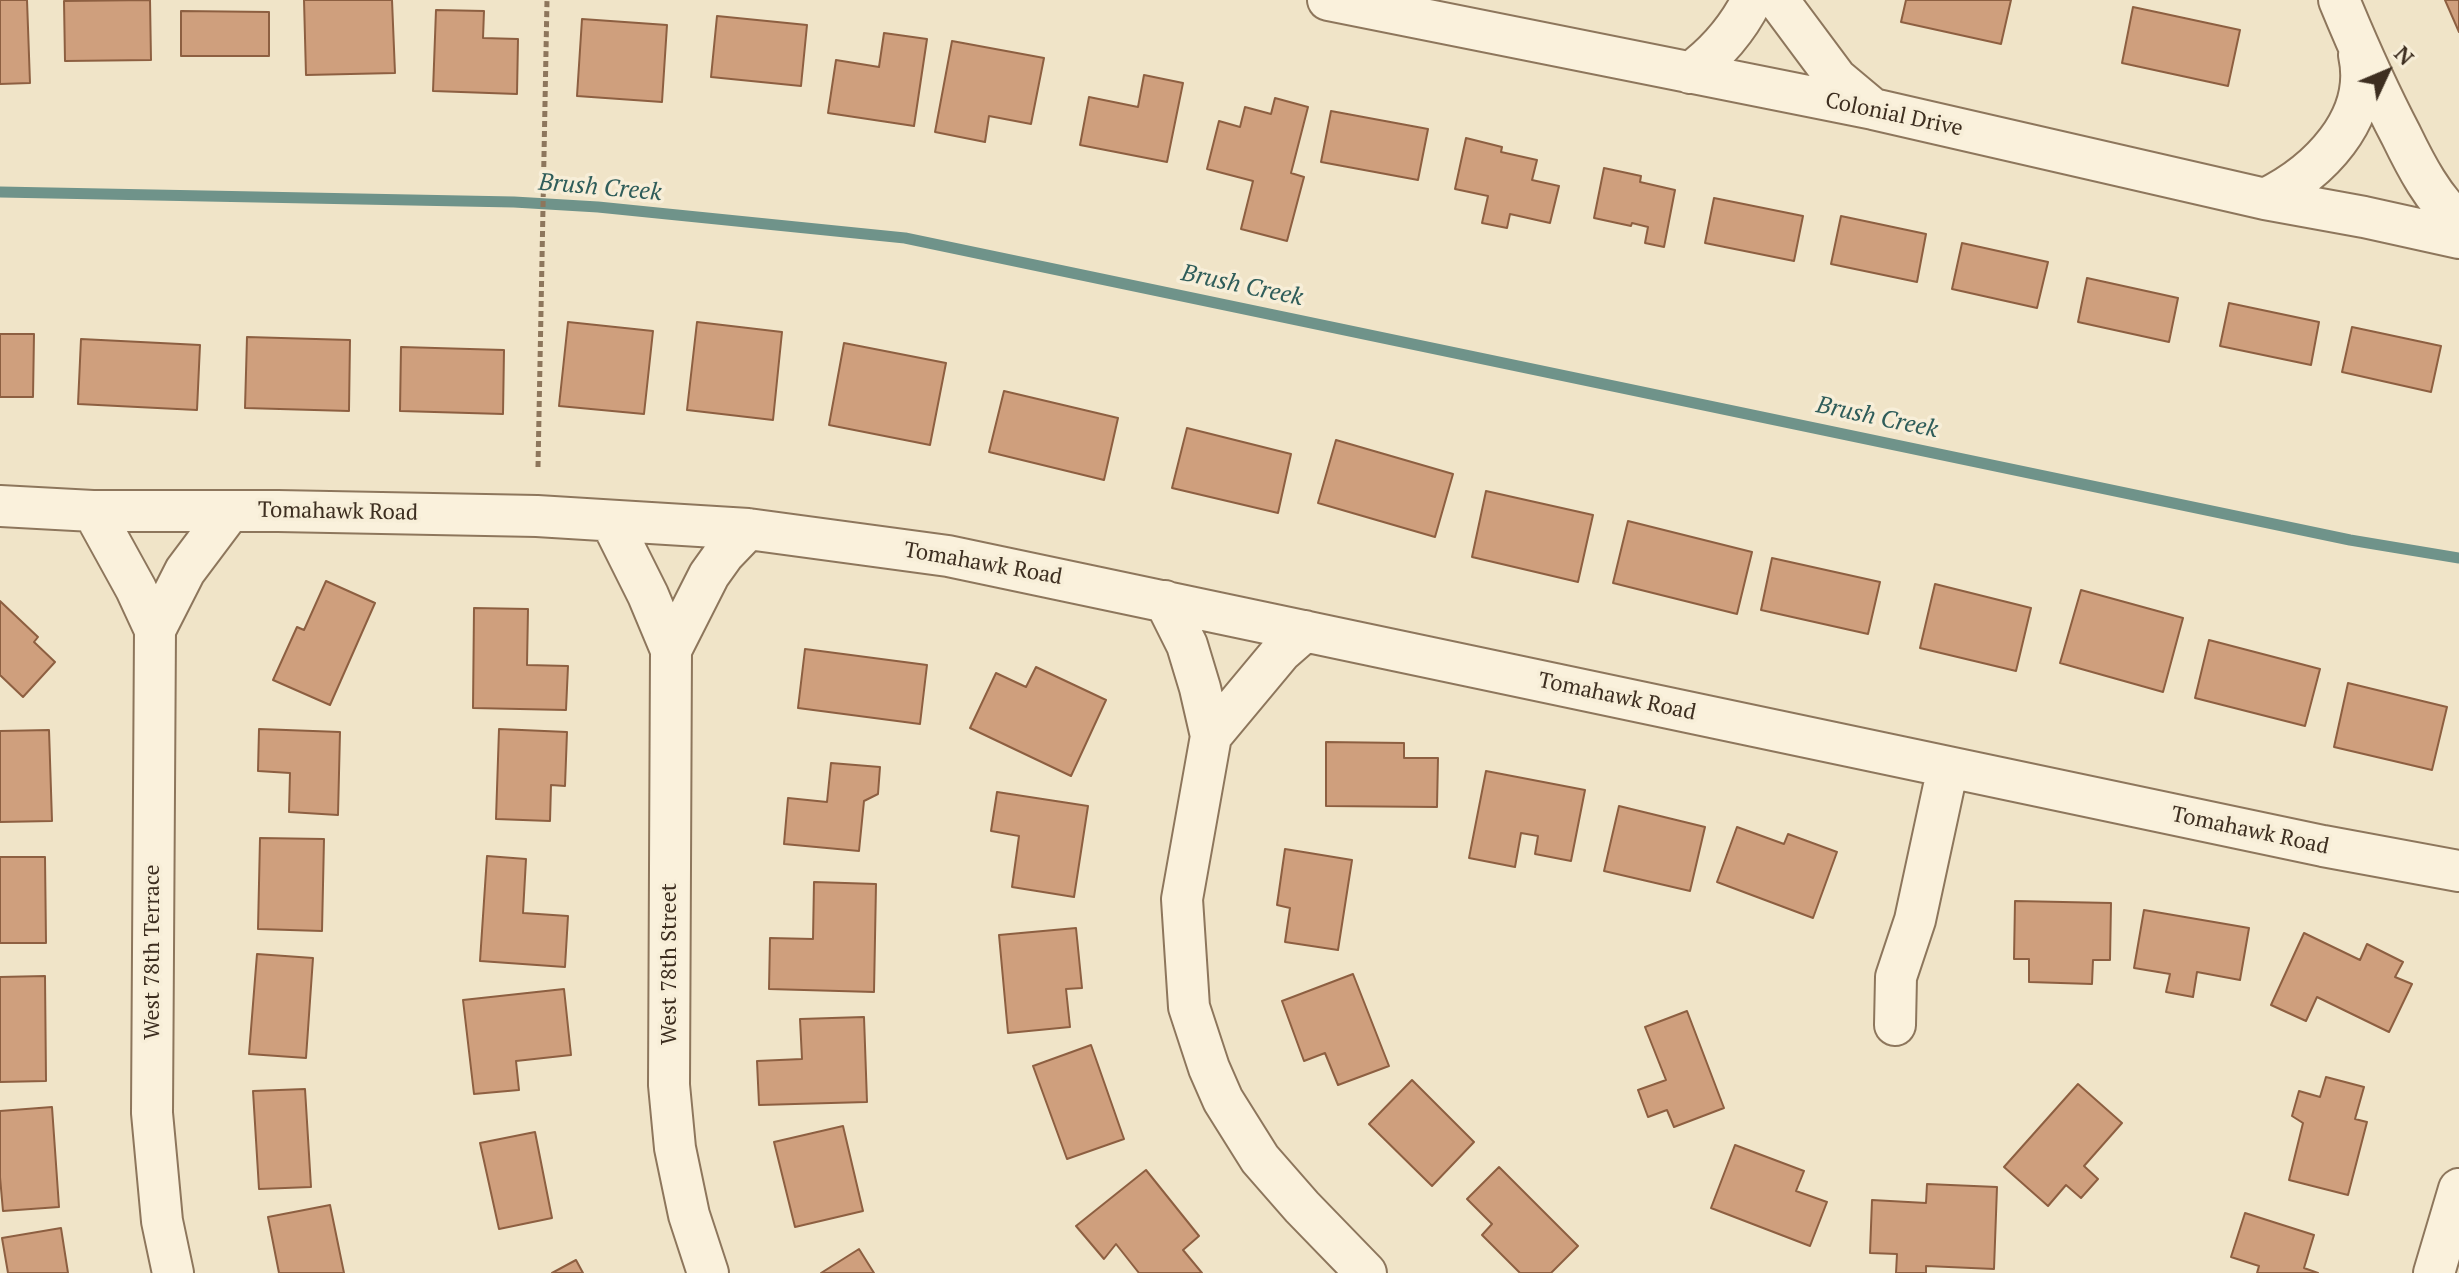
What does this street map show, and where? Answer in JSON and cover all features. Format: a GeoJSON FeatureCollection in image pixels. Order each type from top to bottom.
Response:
{"type":"FeatureCollection","features":[{"type":"Feature","properties":{"kind":"street","name":"Colonial Drive"},"geometry":{"type":"LineString","coordinates":[[1328,0],[1873,109],[2265,199],[2459,238]]}},
{"type":"Feature","properties":{"kind":"street"},"geometry":{"type":"LineString","coordinates":[[1690,73],[1719,50],[1745,15],[1752,0]]}},
{"type":"Feature","properties":{"kind":"street"},"geometry":{"type":"LineString","coordinates":[[1778,0],[1836,78],[1873,109]]}},
{"type":"Feature","properties":{"kind":"street"},"geometry":{"type":"LineString","coordinates":[[2339,0],[2417,167],[2437,199],[2459,222]]}},
{"type":"Feature","properties":{"kind":"street"},"geometry":{"type":"LineString","coordinates":[[2265,199],[2282,191],[2311,169],[2350,122],[2361,88],[2362,74],[2356,40]]}},
{"type":"Feature","properties":{"kind":"street","name":"Tomahawk Road"},"geometry":{"type":"LineString","coordinates":[[0,506],[93,511],[507,516],[611,521],[748,529],[948,556],[2323,846],[2459,871]]}},
{"type":"Feature","properties":{"kind":"street","name":"West 78th Terrace"},"geometry":{"type":"LineString","coordinates":[[93,511],[155,630],[152,1113],[162,1221],[173,1273]]}},
{"type":"Feature","properties":{"kind":"street","name":"West 78th Terrace"},"geometry":{"type":"LineString","coordinates":[[155,630],[185,571],[230,511]]}},
{"type":"Feature","properties":{"kind":"street","name":"West 78th Street"},"geometry":{"type":"LineString","coordinates":[[611,521],[671,650],[669,1085],[675,1148],[689,1215],[708,1273]]}},
{"type":"Feature","properties":{"kind":"street","name":"West 78th Street"},"geometry":{"type":"LineString","coordinates":[[671,650],[709,575],[748,529]]}},
{"type":"Feature","properties":{"kind":"street"},"geometry":{"type":"LineString","coordinates":[[1165,601],[1187,645],[1211,736],[1182,899],[1189,1007],[1223,1100],[1260,1159],[1366,1273]]}},
{"type":"Feature","properties":{"kind":"street"},"geometry":{"type":"LineString","coordinates":[[1211,736],[1281,652],[1305,631]]}},
{"type":"Feature","properties":{"kind":"street"},"geometry":{"type":"LineString","coordinates":[[1895,1025],[1896,977],[1915,920],[1948,767]]}},
{"type":"Feature","properties":{"kind":"street"},"geometry":{"type":"LineString","coordinates":[[2434,1273],[2459,1189]]}},
{"type":"Feature","properties":{"kind":"path"},"geometry":{"type":"LineString","coordinates":[[538,467],[547,0]]}},
{"type":"Feature","properties":{"kind":"building"},"geometry":{"type":"Polygon","coordinates":[[[0,0],[27,0],[30,83],[0,84],[0,0]]]}},
{"type":"Feature","properties":{"kind":"building"},"geometry":{"type":"Polygon","coordinates":[[[150,0],[151,60],[65,61],[64,1],[150,0]]]}},
{"type":"Feature","properties":{"kind":"building"},"geometry":{"type":"Polygon","coordinates":[[[304,0],[392,0],[395,73],[306,75],[304,0]]]}},
{"type":"Feature","properties":{"kind":"building"},"geometry":{"type":"Polygon","coordinates":[[[1906,0],[2011,0],[2001,44],[1901,22],[1906,0]]]}},
{"type":"Feature","properties":{"kind":"building"},"geometry":{"type":"Polygon","coordinates":[[[2445,0],[2459,0],[2459,32],[2445,0]]]}},
{"type":"Feature","properties":{"kind":"building"},"geometry":{"type":"Polygon","coordinates":[[[2133,7],[2240,30],[2228,86],[2122,63],[2133,7]]]}},
{"type":"Feature","properties":{"kind":"building"},"geometry":{"type":"Polygon","coordinates":[[[436,10],[484,11],[483,38],[518,39],[517,94],[433,91],[436,10]]]}},
{"type":"Feature","properties":{"kind":"building"},"geometry":{"type":"Polygon","coordinates":[[[181,11],[269,12],[269,56],[181,56],[181,11]]]}},
{"type":"Feature","properties":{"kind":"building"},"geometry":{"type":"Polygon","coordinates":[[[717,16],[807,25],[801,86],[711,77],[717,16]]]}},
{"type":"Feature","properties":{"kind":"building"},"geometry":{"type":"Polygon","coordinates":[[[582,19],[667,25],[662,102],[577,96],[582,19]]]}},
{"type":"Feature","properties":{"kind":"building"},"geometry":{"type":"Polygon","coordinates":[[[884,33],[927,39],[914,126],[828,113],[836,60],[879,67],[884,33]]]}},
{"type":"Feature","properties":{"kind":"building"},"geometry":{"type":"Polygon","coordinates":[[[952,41],[1044,58],[1031,124],[989,116],[985,142],[935,132],[952,41]]]}},
{"type":"Feature","properties":{"kind":"building"},"geometry":{"type":"Polygon","coordinates":[[[1144,75],[1183,83],[1167,162],[1080,145],[1089,97],[1138,107],[1144,75]]]}},
{"type":"Feature","properties":{"kind":"building"},"geometry":{"type":"Polygon","coordinates":[[[1275,98],[1308,107],[1291,173],[1304,177],[1287,241],[1241,229],[1253,181],[1207,169],[1219,121],[1240,127],[1245,107],[1271,114],[1275,98]]]}},
{"type":"Feature","properties":{"kind":"building"},"geometry":{"type":"Polygon","coordinates":[[[1331,111],[1428,129],[1418,180],[1321,162],[1331,111]]]}},
{"type":"Feature","properties":{"kind":"building"},"geometry":{"type":"Polygon","coordinates":[[[1466,138],[1502,147],[1501,152],[1537,160],[1532,180],[1559,186],[1550,223],[1510,214],[1507,228],[1482,223],[1488,196],[1455,189],[1466,138]]]}},
{"type":"Feature","properties":{"kind":"building"},"geometry":{"type":"Polygon","coordinates":[[[1604,168],[1641,176],[1640,182],[1675,190],[1664,247],[1645,243],[1648,227],[1594,218],[1604,168]]]}},
{"type":"Feature","properties":{"kind":"building"},"geometry":{"type":"Polygon","coordinates":[[[1714,198],[1803,216],[1794,261],[1705,243],[1714,198]]]}},
{"type":"Feature","properties":{"kind":"building"},"geometry":{"type":"Polygon","coordinates":[[[1841,216],[1926,234],[1917,282],[1831,264],[1841,216]]]}},
{"type":"Feature","properties":{"kind":"building"},"geometry":{"type":"Polygon","coordinates":[[[1962,243],[2048,262],[2037,308],[1952,289],[1962,243]]]}},
{"type":"Feature","properties":{"kind":"building"},"geometry":{"type":"Polygon","coordinates":[[[2087,278],[2178,298],[2169,342],[2078,322],[2087,278]]]}},
{"type":"Feature","properties":{"kind":"building"},"geometry":{"type":"Polygon","coordinates":[[[2229,303],[2319,322],[2311,365],[2220,346],[2229,303]]]}},
{"type":"Feature","properties":{"kind":"building"},"geometry":{"type":"Polygon","coordinates":[[[568,322],[653,331],[644,414],[559,406],[568,322]]]}},
{"type":"Feature","properties":{"kind":"building"},"geometry":{"type":"Polygon","coordinates":[[[697,322],[782,332],[773,420],[687,410],[697,322]]]}},
{"type":"Feature","properties":{"kind":"building"},"geometry":{"type":"Polygon","coordinates":[[[2352,327],[2441,346],[2431,392],[2342,372],[2352,327]]]}},
{"type":"Feature","properties":{"kind":"building"},"geometry":{"type":"Polygon","coordinates":[[[0,334],[34,334],[33,397],[0,397],[0,334]]]}},
{"type":"Feature","properties":{"kind":"building"},"geometry":{"type":"Polygon","coordinates":[[[247,337],[350,340],[349,411],[245,408],[247,337]]]}},
{"type":"Feature","properties":{"kind":"building"},"geometry":{"type":"Polygon","coordinates":[[[81,339],[200,345],[197,410],[78,404],[81,339]]]}},
{"type":"Feature","properties":{"kind":"building"},"geometry":{"type":"Polygon","coordinates":[[[844,343],[946,363],[930,445],[829,425],[844,343]]]}},
{"type":"Feature","properties":{"kind":"building"},"geometry":{"type":"Polygon","coordinates":[[[401,347],[504,350],[503,414],[400,411],[401,347]]]}},
{"type":"Feature","properties":{"kind":"building"},"geometry":{"type":"Polygon","coordinates":[[[1004,391],[1118,418],[1104,480],[989,452],[1004,391]]]}},
{"type":"Feature","properties":{"kind":"building"},"geometry":{"type":"Polygon","coordinates":[[[1187,428],[1291,454],[1278,513],[1172,488],[1187,428]]]}},
{"type":"Feature","properties":{"kind":"building"},"geometry":{"type":"Polygon","coordinates":[[[1336,440],[1453,474],[1435,537],[1318,503],[1336,440]]]}},
{"type":"Feature","properties":{"kind":"building"},"geometry":{"type":"Polygon","coordinates":[[[1486,491],[1593,515],[1578,582],[1472,557],[1486,491]]]}},
{"type":"Feature","properties":{"kind":"building"},"geometry":{"type":"Polygon","coordinates":[[[1628,521],[1752,552],[1737,614],[1613,583],[1628,521]]]}},
{"type":"Feature","properties":{"kind":"building"},"geometry":{"type":"Polygon","coordinates":[[[1772,558],[1880,582],[1868,634],[1761,610],[1772,558]]]}},
{"type":"Feature","properties":{"kind":"building"},"geometry":{"type":"Polygon","coordinates":[[[326,581],[375,603],[330,705],[273,680],[297,627],[304,630],[326,581]]]}},
{"type":"Feature","properties":{"kind":"building"},"geometry":{"type":"Polygon","coordinates":[[[1935,584],[2031,608],[2016,671],[1920,648],[1935,584]]]}},
{"type":"Feature","properties":{"kind":"building"},"geometry":{"type":"Polygon","coordinates":[[[2081,590],[2183,618],[2163,692],[2060,663],[2081,590]]]}},
{"type":"Feature","properties":{"kind":"building"},"geometry":{"type":"Polygon","coordinates":[[[0,601],[38,637],[34,642],[55,662],[23,697],[0,675],[0,601]]]}},
{"type":"Feature","properties":{"kind":"building"},"geometry":{"type":"Polygon","coordinates":[[[474,608],[528,609],[527,665],[568,666],[566,710],[473,708],[474,608]]]}},
{"type":"Feature","properties":{"kind":"building"},"geometry":{"type":"Polygon","coordinates":[[[2209,640],[2320,669],[2305,726],[2195,698],[2209,640]]]}},
{"type":"Feature","properties":{"kind":"building"},"geometry":{"type":"Polygon","coordinates":[[[805,649],[927,665],[920,724],[798,708],[805,649]]]}},
{"type":"Feature","properties":{"kind":"building"},"geometry":{"type":"Polygon","coordinates":[[[1036,667],[1106,700],[1071,776],[970,728],[996,673],[1026,687],[1036,667]]]}},
{"type":"Feature","properties":{"kind":"building"},"geometry":{"type":"Polygon","coordinates":[[[2348,683],[2447,707],[2432,770],[2334,747],[2348,683]]]}},
{"type":"Feature","properties":{"kind":"building"},"geometry":{"type":"Polygon","coordinates":[[[259,729],[340,732],[338,815],[289,812],[290,773],[258,771],[259,729]]]}},
{"type":"Feature","properties":{"kind":"building"},"geometry":{"type":"Polygon","coordinates":[[[499,729],[567,732],[565,786],[551,785],[550,821],[496,819],[499,729]]]}},
{"type":"Feature","properties":{"kind":"building"},"geometry":{"type":"Polygon","coordinates":[[[49,730],[52,821],[0,822],[0,731],[49,730]]]}},
{"type":"Feature","properties":{"kind":"building"},"geometry":{"type":"Polygon","coordinates":[[[1326,742],[1404,743],[1404,758],[1438,758],[1437,807],[1326,806],[1326,742]]]}},
{"type":"Feature","properties":{"kind":"building"},"geometry":{"type":"Polygon","coordinates":[[[831,763],[880,767],[878,794],[864,801],[859,851],[784,844],[788,798],[827,802],[831,763]]]}},
{"type":"Feature","properties":{"kind":"building"},"geometry":{"type":"Polygon","coordinates":[[[1486,771],[1585,790],[1571,861],[1535,854],[1538,836],[1521,833],[1515,867],[1469,858],[1486,771]]]}},
{"type":"Feature","properties":{"kind":"building"},"geometry":{"type":"Polygon","coordinates":[[[997,792],[1088,806],[1074,897],[1012,887],[1019,836],[991,831],[997,792]]]}},
{"type":"Feature","properties":{"kind":"building"},"geometry":{"type":"Polygon","coordinates":[[[1619,806],[1705,827],[1690,891],[1604,871],[1619,806]]]}},
{"type":"Feature","properties":{"kind":"building"},"geometry":{"type":"Polygon","coordinates":[[[1737,827],[1784,844],[1788,834],[1837,852],[1813,918],[1717,882],[1737,827]]]}},
{"type":"Feature","properties":{"kind":"building"},"geometry":{"type":"Polygon","coordinates":[[[260,838],[324,839],[322,931],[258,929],[260,838]]]}},
{"type":"Feature","properties":{"kind":"building"},"geometry":{"type":"Polygon","coordinates":[[[1285,849],[1352,860],[1338,950],[1285,942],[1290,908],[1277,905],[1285,849]]]}},
{"type":"Feature","properties":{"kind":"building"},"geometry":{"type":"Polygon","coordinates":[[[487,856],[526,859],[523,913],[568,916],[565,967],[480,961],[487,856]]]}},
{"type":"Feature","properties":{"kind":"building"},"geometry":{"type":"Polygon","coordinates":[[[0,857],[45,857],[46,943],[0,943],[0,857]]]}},
{"type":"Feature","properties":{"kind":"building"},"geometry":{"type":"Polygon","coordinates":[[[814,882],[876,884],[874,992],[769,989],[770,938],[813,939],[814,882]]]}},
{"type":"Feature","properties":{"kind":"building"},"geometry":{"type":"Polygon","coordinates":[[[2015,901],[2111,903],[2110,960],[2093,960],[2092,984],[2029,982],[2029,959],[2014,959],[2015,901]]]}},
{"type":"Feature","properties":{"kind":"building"},"geometry":{"type":"Polygon","coordinates":[[[2144,910],[2249,928],[2240,980],[2197,972],[2193,997],[2166,992],[2170,974],[2134,968],[2144,910]]]}},
{"type":"Feature","properties":{"kind":"building"},"geometry":{"type":"Polygon","coordinates":[[[1076,928],[1082,988],[1066,989],[1070,1027],[1008,1033],[999,935],[1076,928]]]}},
{"type":"Feature","properties":{"kind":"building"},"geometry":{"type":"Polygon","coordinates":[[[2304,933],[2360,960],[2367,944],[2403,962],[2395,977],[2412,984],[2389,1032],[2317,997],[2306,1021],[2271,1005],[2304,933]]]}},
{"type":"Feature","properties":{"kind":"building"},"geometry":{"type":"Polygon","coordinates":[[[257,954],[313,958],[306,1058],[249,1054],[257,954]]]}},
{"type":"Feature","properties":{"kind":"building"},"geometry":{"type":"Polygon","coordinates":[[[1353,974],[1389,1066],[1338,1085],[1325,1053],[1304,1061],[1282,1001],[1353,974]]]}},
{"type":"Feature","properties":{"kind":"building"},"geometry":{"type":"Polygon","coordinates":[[[45,976],[46,1081],[0,1082],[0,977],[45,976]]]}},
{"type":"Feature","properties":{"kind":"building"},"geometry":{"type":"Polygon","coordinates":[[[564,989],[571,1055],[516,1061],[519,1090],[474,1094],[463,1000],[564,989]]]}},
{"type":"Feature","properties":{"kind":"building"},"geometry":{"type":"Polygon","coordinates":[[[1687,1011],[1724,1108],[1674,1127],[1667,1110],[1648,1117],[1638,1090],[1666,1080],[1645,1027],[1687,1011]]]}},
{"type":"Feature","properties":{"kind":"building"},"geometry":{"type":"Polygon","coordinates":[[[864,1017],[867,1102],[759,1105],[757,1061],[802,1059],[800,1019],[864,1017]]]}},
{"type":"Feature","properties":{"kind":"building"},"geometry":{"type":"Polygon","coordinates":[[[1091,1045],[1124,1139],[1067,1159],[1033,1066],[1091,1045]]]}},
{"type":"Feature","properties":{"kind":"building"},"geometry":{"type":"Polygon","coordinates":[[[2326,1077],[2364,1087],[2355,1119],[2367,1122],[2348,1195],[2289,1180],[2303,1123],[2292,1116],[2299,1091],[2320,1097],[2326,1077]]]}},
{"type":"Feature","properties":{"kind":"building"},"geometry":{"type":"Polygon","coordinates":[[[1412,1080],[1474,1142],[1432,1186],[1369,1124],[1412,1080]]]}},
{"type":"Feature","properties":{"kind":"building"},"geometry":{"type":"Polygon","coordinates":[[[2078,1084],[2122,1123],[2084,1166],[2098,1179],[2081,1198],[2066,1185],[2048,1206],[2004,1167],[2078,1084]]]}},
{"type":"Feature","properties":{"kind":"building"},"geometry":{"type":"Polygon","coordinates":[[[305,1089],[311,1187],[259,1189],[253,1091],[305,1089]]]}},
{"type":"Feature","properties":{"kind":"building"},"geometry":{"type":"Polygon","coordinates":[[[52,1107],[59,1207],[3,1211],[0,1111],[52,1107]]]}},
{"type":"Feature","properties":{"kind":"building"},"geometry":{"type":"Polygon","coordinates":[[[843,1126],[863,1211],[795,1227],[774,1142],[843,1126]]]}},
{"type":"Feature","properties":{"kind":"building"},"geometry":{"type":"Polygon","coordinates":[[[535,1132],[552,1218],[499,1229],[480,1143],[535,1132]]]}},
{"type":"Feature","properties":{"kind":"building"},"geometry":{"type":"Polygon","coordinates":[[[1735,1145],[1804,1171],[1796,1191],[1827,1202],[1810,1246],[1711,1208],[1735,1145]]]}},
{"type":"Feature","properties":{"kind":"building"},"geometry":{"type":"Polygon","coordinates":[[[1499,1167],[1578,1246],[1551,1273],[1520,1273],[1482,1235],[1492,1224],[1467,1199],[1499,1167]]]}},
{"type":"Feature","properties":{"kind":"building"},"geometry":{"type":"Polygon","coordinates":[[[1146,1170],[1199,1236],[1183,1250],[1202,1273],[1139,1273],[1116,1244],[1104,1259],[1076,1226],[1146,1170]]]}},
{"type":"Feature","properties":{"kind":"building"},"geometry":{"type":"Polygon","coordinates":[[[1927,1184],[1997,1187],[1994,1269],[1926,1266],[1926,1273],[1896,1273],[1897,1254],[1870,1253],[1872,1200],[1926,1203],[1927,1184]]]}},
{"type":"Feature","properties":{"kind":"building"},"geometry":{"type":"Polygon","coordinates":[[[330,1205],[344,1273],[279,1273],[268,1217],[330,1205]]]}},
{"type":"Feature","properties":{"kind":"building"},"geometry":{"type":"Polygon","coordinates":[[[2245,1213],[2314,1235],[2304,1268],[2318,1273],[2257,1273],[2259,1266],[2231,1257],[2245,1213]]]}},
{"type":"Feature","properties":{"kind":"building"},"geometry":{"type":"Polygon","coordinates":[[[61,1228],[68,1273],[8,1273],[2,1238],[61,1228]]]}},
{"type":"Feature","properties":{"kind":"building"},"geometry":{"type":"Polygon","coordinates":[[[859,1249],[874,1273],[821,1273],[859,1249]]]}},
{"type":"Feature","properties":{"kind":"building"},"geometry":{"type":"Polygon","coordinates":[[[576,1260],[583,1273],[552,1273],[576,1260]]]}},
{"type":"Feature","properties":{"kind":"waterway","name":"Brush Creek"},"geometry":{"type":"LineString","coordinates":[[0,192],[514,202],[598,207],[905,238],[2350,540],[2459,558]]}}]}
